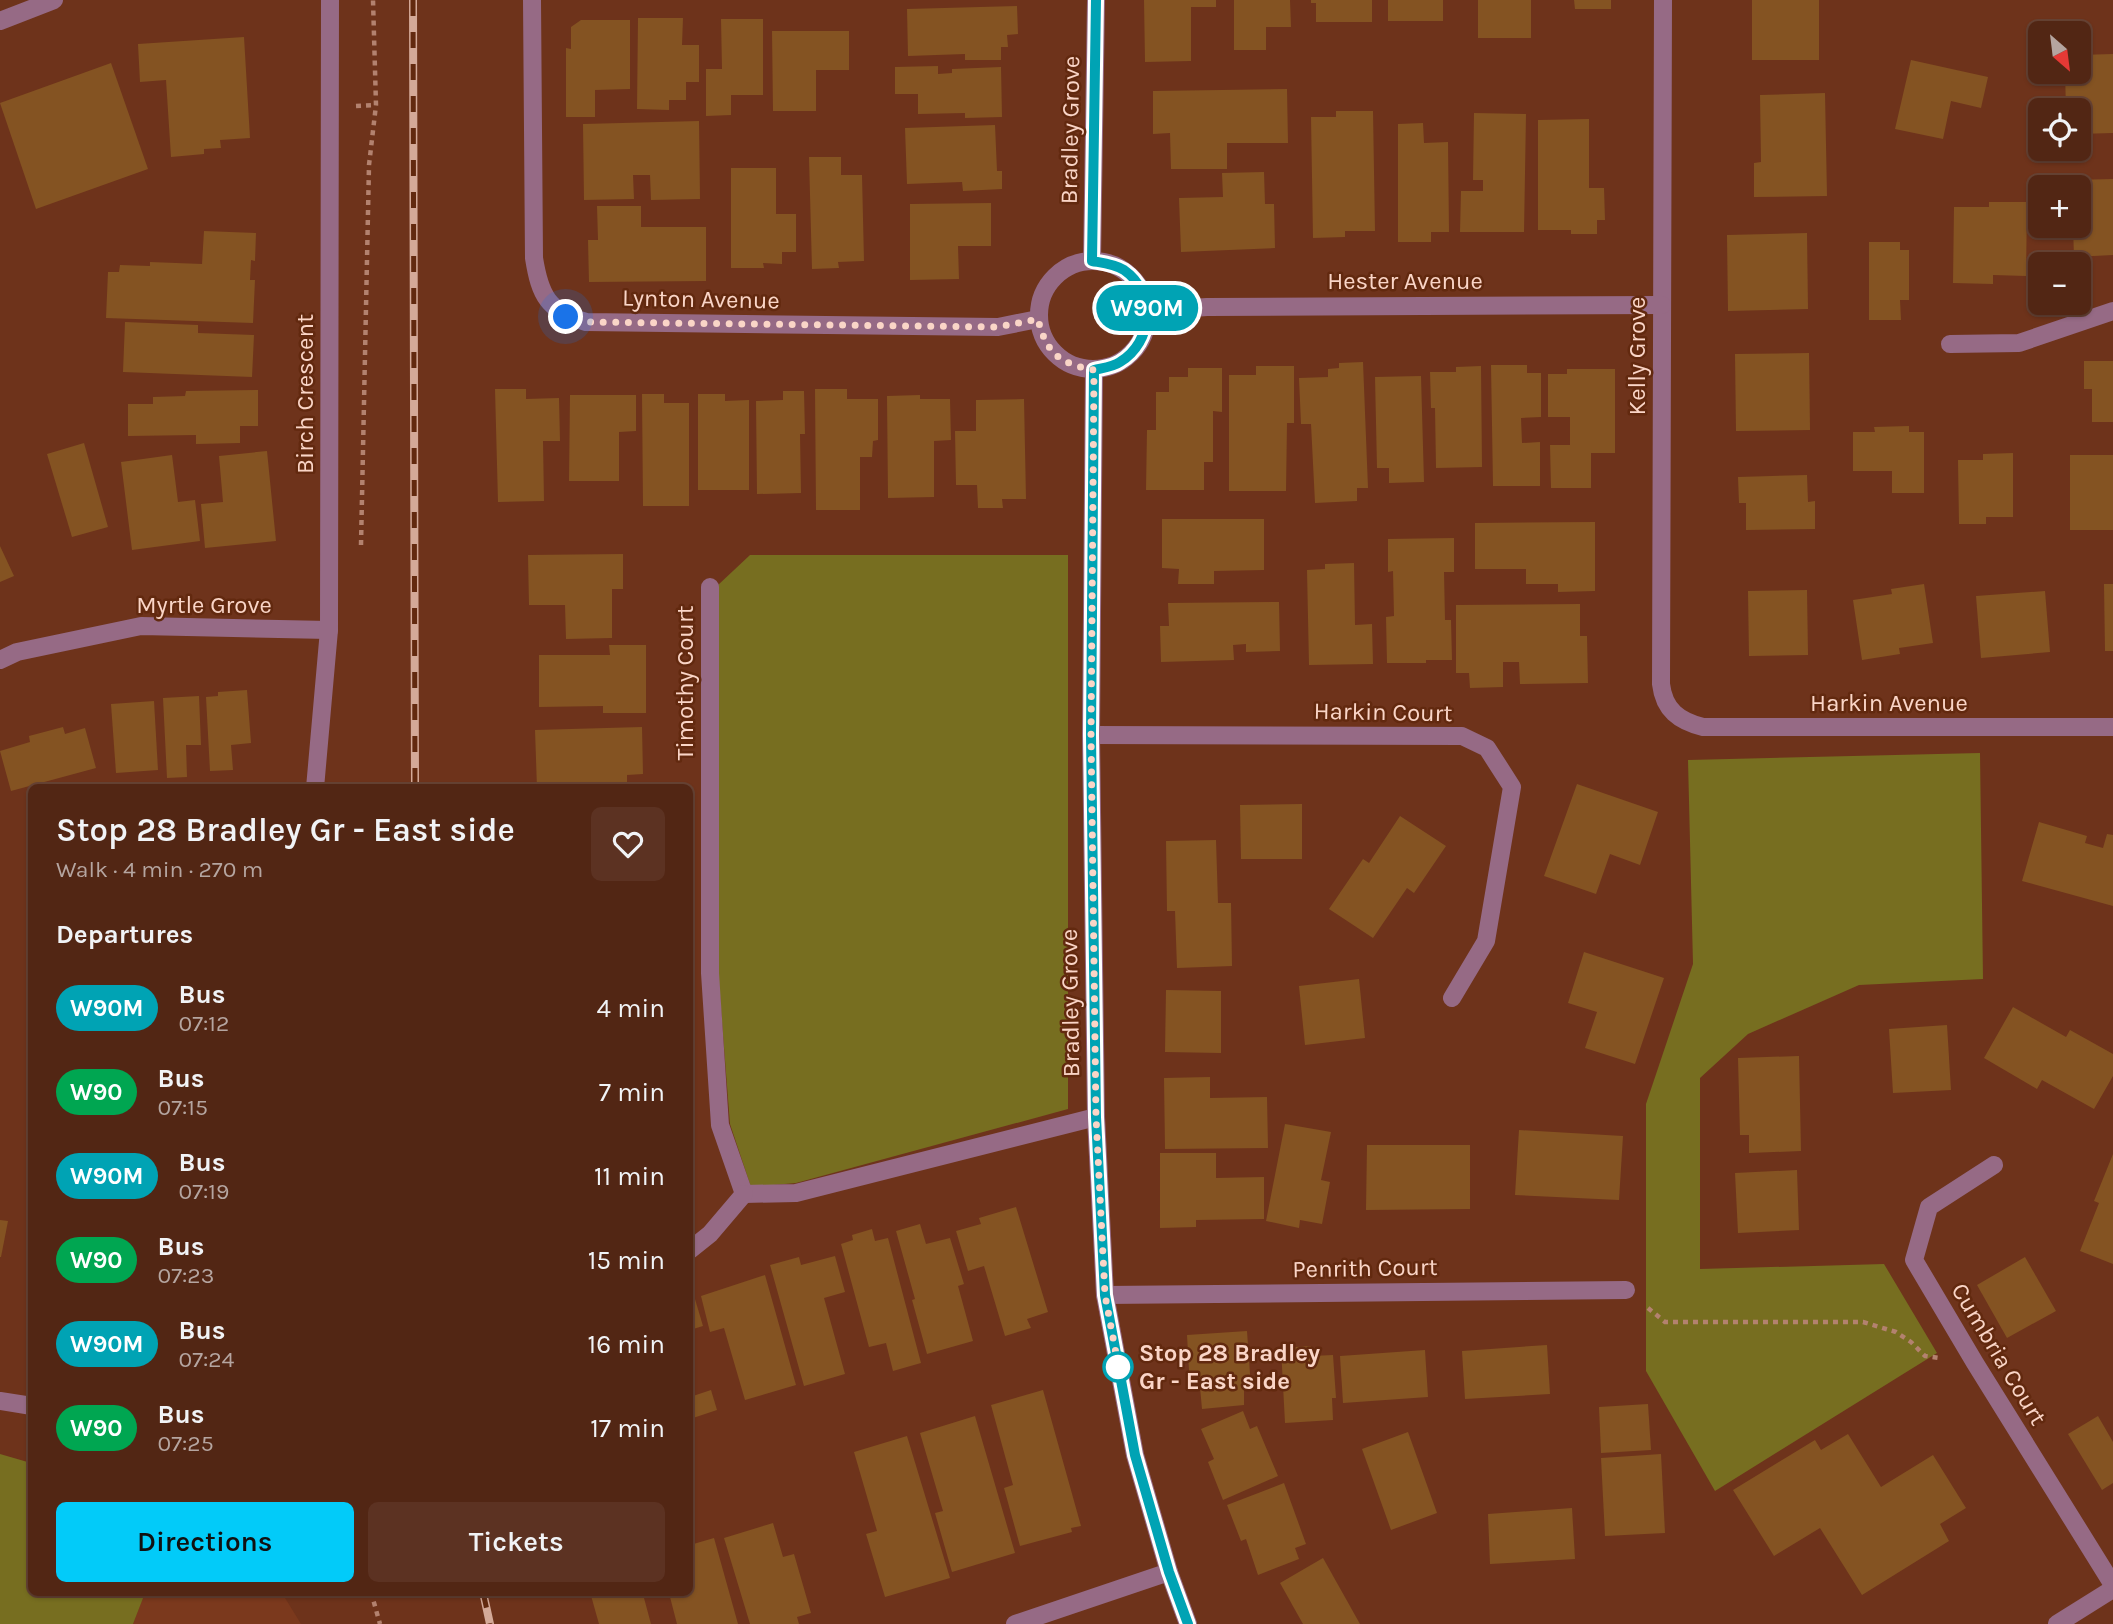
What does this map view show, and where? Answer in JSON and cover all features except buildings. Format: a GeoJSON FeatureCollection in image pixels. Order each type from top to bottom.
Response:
{"type":"FeatureCollection","features":[{"type":"Feature","properties":{"kind":"street"},"geometry":{"type":"LineString","coordinates":[[0,21],[54,0]]}},
{"type":"Feature","properties":{"kind":"street","name":"Birch Crescent"},"geometry":{"type":"LineString","coordinates":[[315,784],[329,630],[330,0]]}},
{"type":"Feature","properties":{"kind":"street","name":"Lynton Avenue"},"geometry":{"type":"LineString","coordinates":[[532,0],[534,258],[538,283],[551,306],[566,317],[586,322],[998,327],[1038,319]]}},
{"type":"Feature","properties":{"kind":"street","name":"Bradley Grove"},"geometry":{"type":"LineString","coordinates":[[1092,261],[1096,0]]}},
{"type":"Feature","properties":{"kind":"street","name":"Kelly Grove"},"geometry":{"type":"LineString","coordinates":[[1663,0],[1661,684],[1662,696],[1670,710]]}},
{"type":"Feature","properties":{"kind":"street"},"geometry":{"type":"LineString","coordinates":[[1092,261],[1114,265],[1126,272],[1141,289],[1148,311],[1145,333],[1136,349],[1119,364],[1094,370],[1072,366],[1052,352],[1043,338],[1038,319],[1040,302],[1048,283],[1067,267],[1092,261]]}},
{"type":"Feature","properties":{"kind":"street","name":"Hester Avenue"},"geometry":{"type":"LineString","coordinates":[[1148,311],[1207,307],[1662,305]]}},
{"type":"Feature","properties":{"kind":"street"},"geometry":{"type":"LineString","coordinates":[[1950,344],[2019,343],[2113,311]]}},
{"type":"Feature","properties":{"kind":"street","name":"Bradley Grove"},"geometry":{"type":"LineString","coordinates":[[1094,370],[1091,735],[1096,1117],[1105,1295],[1135,1455],[1169,1572],[1188,1624]]}},
{"type":"Feature","properties":{"kind":"street","name":"Timothy Court"},"geometry":{"type":"LineString","coordinates":[[710,587],[710,973],[720,1125],[744,1194]]}},
{"type":"Feature","properties":{"kind":"street","name":"Myrtle Grove"},"geometry":{"type":"LineString","coordinates":[[0,660],[17,652],[141,626],[329,630]]}},
{"type":"Feature","properties":{"kind":"street","name":"Harkin Avenue"},"geometry":{"type":"LineString","coordinates":[[1670,710],[1686,722],[1703,727],[2113,727]]}},
{"type":"Feature","properties":{"kind":"street","name":"Harkin Court"},"geometry":{"type":"LineString","coordinates":[[1091,735],[1462,736],[1487,748],[1511,787],[1486,941],[1452,998]]}},
{"type":"Feature","properties":{"kind":"street"},"geometry":{"type":"LineString","coordinates":[[693,1248],[710,1234],[744,1194],[796,1193],[1096,1117]]}},
{"type":"Feature","properties":{"kind":"street","name":"Cumbria Court"},"geometry":{"type":"LineString","coordinates":[[1994,1165],[1928,1207],[1914,1260],[2113,1587]]}},
{"type":"Feature","properties":{"kind":"street","name":"Penrith Court"},"geometry":{"type":"LineString","coordinates":[[1105,1295],[1626,1290]]}},
{"type":"Feature","properties":{"kind":"street"},"geometry":{"type":"LineString","coordinates":[[0,1401],[28,1405]]}},
{"type":"Feature","properties":{"kind":"street"},"geometry":{"type":"LineString","coordinates":[[1015,1624],[1169,1572]]}},
{"type":"Feature","properties":{"kind":"street"},"geometry":{"type":"LineString","coordinates":[[2057,1624],[2113,1587]]}},
{"type":"Feature","properties":{"kind":"path"},"geometry":{"type":"LineString","coordinates":[[360,548],[369,165],[376,104],[373,0]]}},
{"type":"Feature","properties":{"kind":"path"},"geometry":{"type":"LineString","coordinates":[[1626,1290],[1665,1322],[1863,1322],[1896,1332],[1912,1342],[1925,1356],[1975,1363]]}},
{"type":"Feature","properties":{"kind":"path"},"geometry":{"type":"LineString","coordinates":[[372,1596],[380,1624]]}},
{"type":"Feature","properties":{"kind":"shaded area"},"geometry":{"type":"Polygon","coordinates":[[[750,555],[1068,555],[1068,1109],[796,1183],[751,1187],[730,1124],[719,983],[717,586],[750,555]]]}},
{"type":"Feature","properties":{"kind":"shaded area"},"geometry":{"type":"Polygon","coordinates":[[[1980,753],[1983,979],[1859,985],[1748,1034],[1700,1078],[1700,1269],[1884,1264],[1937,1353],[1715,1491],[1646,1371],[1646,1104],[1693,964],[1688,760],[1980,753]]]}},
{"type":"Feature","properties":{"kind":"shaded area"},"geometry":{"type":"Polygon","coordinates":[[[0,1454],[28,1462],[28,1596],[144,1596],[133,1624],[0,1624],[0,1454]]]}},
{"type":"Feature","properties":{"kind":"shaded area"},"geometry":{"type":"Polygon","coordinates":[[[144,1596],[284,1596],[301,1624],[133,1624],[144,1596]]]}},
{"type":"Feature","properties":{"kind":"railway"},"geometry":{"type":"LineString","coordinates":[[413,0],[415,784]]}},
{"type":"Feature","properties":{"kind":"railway"},"geometry":{"type":"LineString","coordinates":[[484,1596],[490,1624]]}},
{"type":"Feature","properties":{"kind":"bus line","name":"W90M"},"geometry":{"type":"LineString","coordinates":[[1096,0],[1092,261],[1114,265],[1126,272],[1141,289],[1148,311],[1145,333],[1136,349],[1119,364],[1094,370],[1091,735],[1096,1117],[1105,1295],[1135,1455],[1169,1572],[1188,1624]]}},
{"type":"Feature","properties":{"kind":"place","name":"Stop 28 Bradley Gr - East side"},"geometry":{"type":"Point","coordinates":[1118,1367]}},
{"type":"Feature","properties":{"kind":"route"},"geometry":{"type":"LineString","coordinates":[[566,317],[586,322],[998,327],[1038,319],[1043,338],[1052,352],[1072,366],[1094,370],[1091,735],[1096,1117],[1105,1295],[1120,1375],[1118,1367]]}}]}
